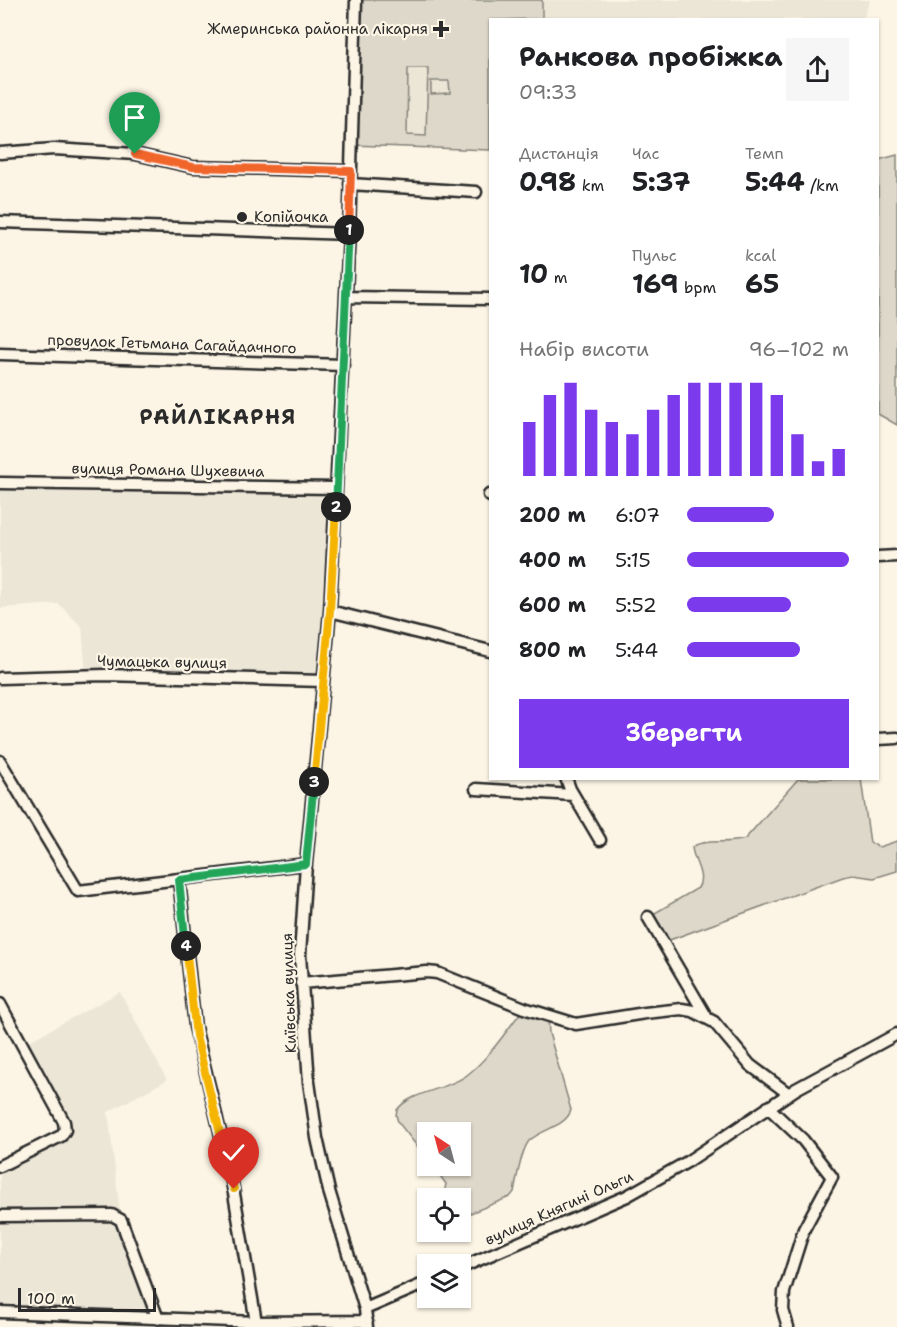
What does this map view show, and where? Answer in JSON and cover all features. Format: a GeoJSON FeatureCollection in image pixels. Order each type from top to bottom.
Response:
{"type":"FeatureCollection","features":[{"type":"Feature","properties":{"kind":"street","name":"Київська вулиця"},"geometry":{"type":"LineString","coordinates":[[356,0],[349,234],[330,611],[306,864],[301,939],[301,982],[311,1101],[318,1148],[365,1309],[367,1324]]}},
{"type":"Feature","properties":{"kind":"street"},"geometry":{"type":"LineString","coordinates":[[0,153],[54,149],[135,154],[193,167],[351,171]]}},
{"type":"Feature","properties":{"kind":"street"},"geometry":{"type":"LineString","coordinates":[[350,184],[476,192]]}},
{"type":"Feature","properties":{"kind":"street"},"geometry":{"type":"LineString","coordinates":[[0,222],[349,234]]}},
{"type":"Feature","properties":{"kind":"street"},"geometry":{"type":"LineString","coordinates":[[346,297],[489,299]]}},
{"type":"Feature","properties":{"kind":"street","name":"провулок Гетьмана Сагайдачного"},"geometry":{"type":"LineString","coordinates":[[0,354],[343,365]]}},
{"type":"Feature","properties":{"kind":"street","name":"вулиця Романа Шухевича"},"geometry":{"type":"LineString","coordinates":[[0,483],[336,488]]}},
{"type":"Feature","properties":{"kind":"street"},"geometry":{"type":"LineString","coordinates":[[879,557],[897,556]]}},
{"type":"Feature","properties":{"kind":"street"},"geometry":{"type":"LineString","coordinates":[[330,611],[489,651]]}},
{"type":"Feature","properties":{"kind":"street","name":"Чумацька вулиця"},"geometry":{"type":"LineString","coordinates":[[0,678],[105,675],[323,681]]}},
{"type":"Feature","properties":{"kind":"street"},"geometry":{"type":"LineString","coordinates":[[879,739],[897,738]]}},
{"type":"Feature","properties":{"kind":"street"},"geometry":{"type":"LineString","coordinates":[[0,761],[78,891],[85,892],[306,864]]}},
{"type":"Feature","properties":{"kind":"street"},"geometry":{"type":"LineString","coordinates":[[567,780],[573,795],[600,840]]}},
{"type":"Feature","properties":{"kind":"street"},"geometry":{"type":"LineString","coordinates":[[476,789],[573,795]]}},
{"type":"Feature","properties":{"kind":"street"},"geometry":{"type":"LineString","coordinates":[[179,880],[195,1027],[232,1182],[256,1322]]}},
{"type":"Feature","properties":{"kind":"street"},"geometry":{"type":"LineString","coordinates":[[648,917],[706,1017]]}},
{"type":"Feature","properties":{"kind":"street"},"geometry":{"type":"LineString","coordinates":[[301,982],[427,972],[448,976],[524,1008],[571,1024],[587,1024],[645,1012],[693,1011],[706,1017],[720,1028],[750,1065],[789,1094]]}},
{"type":"Feature","properties":{"kind":"street"},"geometry":{"type":"LineString","coordinates":[[0,1004],[64,1122],[65,1130],[61,1136],[0,1166]]}},
{"type":"Feature","properties":{"kind":"street","name":"вулиця Княгині Ольги"},"geometry":{"type":"LineString","coordinates":[[471,1263],[627,1196],[687,1162],[789,1094],[897,1034]]}},
{"type":"Feature","properties":{"kind":"street"},"geometry":{"type":"LineString","coordinates":[[768,1107],[803,1140],[832,1177],[804,1229],[784,1292],[783,1311],[788,1327]]}},
{"type":"Feature","properties":{"kind":"street"},"geometry":{"type":"LineString","coordinates":[[0,1216],[112,1215],[122,1220],[158,1319]]}},
{"type":"Feature","properties":{"kind":"street"},"geometry":{"type":"LineString","coordinates":[[365,1309],[417,1287]]}},
{"type":"Feature","properties":{"kind":"street"},"geometry":{"type":"LineString","coordinates":[[0,1312],[158,1319],[367,1324]]}},
{"type":"Feature","properties":{"kind":"shaded area"},"geometry":{"type":"Polygon","coordinates":[[[356,0],[870,0],[863,18],[489,18],[489,150],[351,145],[356,0]]]}},
{"type":"Feature","properties":{"kind":"shaded area"},"geometry":{"type":"Polygon","coordinates":[[[356,0],[542,0],[542,18],[489,18],[489,150],[351,145],[356,0]],[[408,68],[407,135],[426,136],[428,68],[408,68]],[[431,81],[431,94],[450,93],[449,81],[431,81]]]}},
{"type":"Feature","properties":{"kind":"shaded area"},"geometry":{"type":"Polygon","coordinates":[[[897,155],[897,425],[879,415],[879,160],[897,155]]]}},
{"type":"Feature","properties":{"kind":"shaded area"},"geometry":{"type":"Polygon","coordinates":[[[0,483],[336,488],[323,681],[86,675],[82,627],[59,604],[0,608],[0,483]]]}},
{"type":"Feature","properties":{"kind":"shaded area"},"geometry":{"type":"Polygon","coordinates":[[[797,780],[861,780],[870,843],[879,847],[897,841],[897,871],[874,878],[853,875],[843,877],[664,942],[648,917],[698,888],[701,878],[692,847],[704,843],[745,839],[797,780]]]}},
{"type":"Feature","properties":{"kind":"shaded area"},"geometry":{"type":"Polygon","coordinates":[[[120,992],[167,1080],[108,1112],[121,1220],[158,1319],[0,1312],[0,1166],[65,1130],[22,1045],[120,992]]]}},
{"type":"Feature","properties":{"kind":"shaded area"},"geometry":{"type":"Polygon","coordinates":[[[524,1008],[548,1016],[549,1033],[571,1110],[559,1124],[534,1137],[526,1145],[514,1192],[510,1197],[471,1213],[471,1188],[445,1188],[446,1184],[440,1176],[471,1176],[471,1122],[417,1122],[417,1146],[398,1122],[396,1115],[397,1110],[411,1099],[467,1075],[490,1052],[524,1008]]]}},
{"type":"Feature","properties":{"kind":"place","name":"Жмеринська районна лікарня"},"geometry":{"type":"Point","coordinates":[441,29]}},
{"type":"Feature","properties":{"kind":"place","name":"Копійочка"},"geometry":{"type":"Point","coordinates":[242,217]}},
{"type":"Feature","properties":{"kind":"district","name":"РАЙЛІКАРНЯ"},"geometry":{"type":"Point","coordinates":[218,417]}},
{"type":"Feature","properties":{"kind":"route"},"geometry":{"type":"LineString","coordinates":[[135,154],[193,167],[351,171],[330,611],[306,864],[179,880],[195,1027],[234,1189]]}}]}
